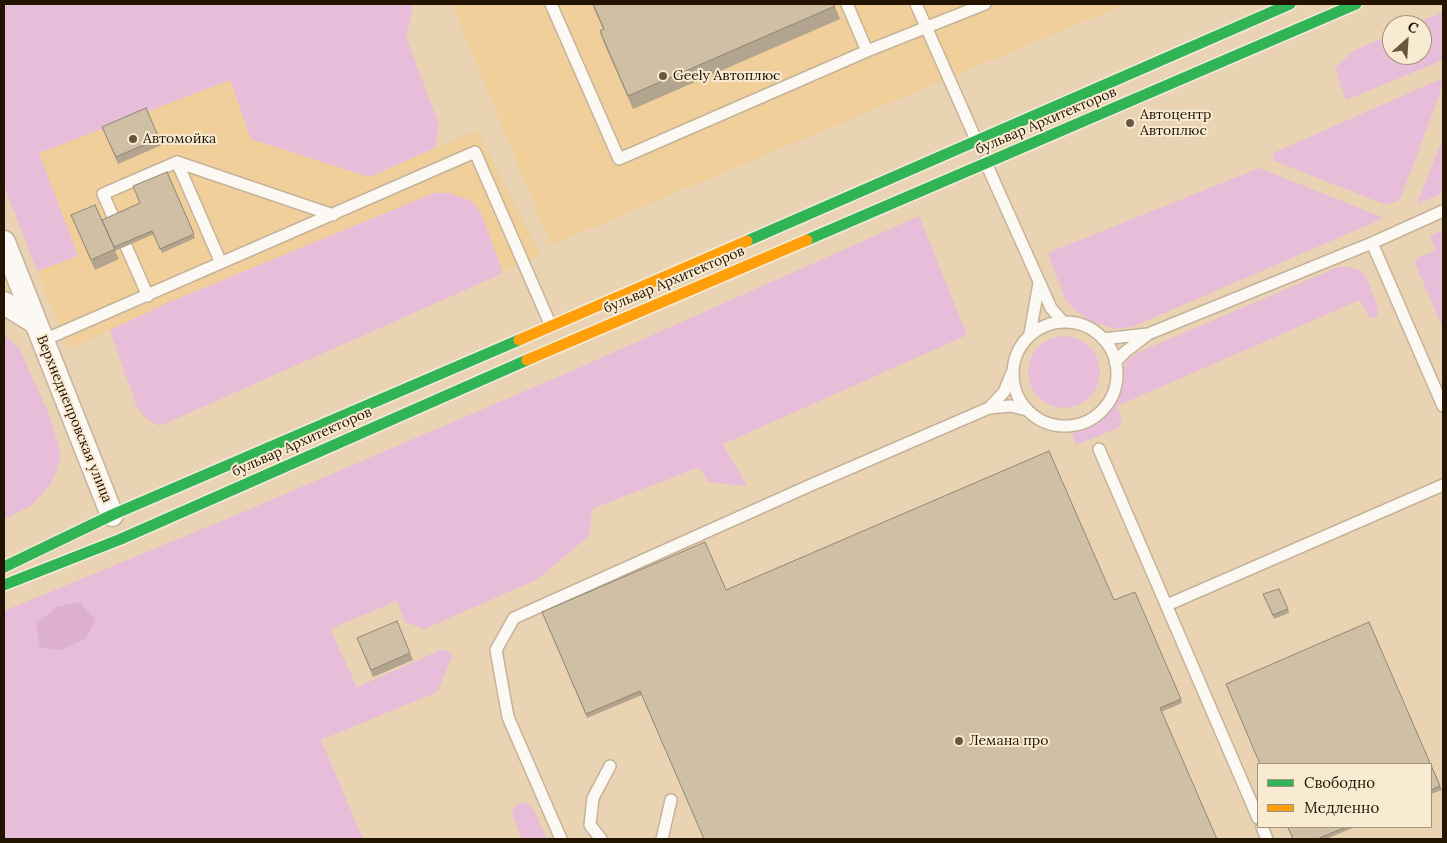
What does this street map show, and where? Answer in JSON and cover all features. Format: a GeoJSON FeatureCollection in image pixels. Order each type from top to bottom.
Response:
{"type":"FeatureCollection","features":[{"type":"Feature","properties":{"kind":"main road","name":"бульвар Архитекторов"},"geometry":{"type":"LineString","coordinates":[[4,585],[116,527],[551,326],[1290,4]]}},
{"type":"Feature","properties":{"kind":"main road","name":"бульвар Архитекторов"},"geometry":{"type":"LineString","coordinates":[[4,567],[116,527],[411,410],[1356,4]]}},
{"type":"Feature","properties":{"kind":"street","name":"Верхнеднепровская улица"},"geometry":{"type":"LineString","coordinates":[[4,242],[116,527]]}},
{"type":"Feature","properties":{"kind":"street","name":"Верхнеднепровская улица"},"geometry":{"type":"LineString","coordinates":[[4,303],[40,332]]}},
{"type":"Feature","properties":{"kind":"lane"},"geometry":{"type":"LineString","coordinates":[[551,4],[619,159],[867,51],[985,4]]}},
{"type":"Feature","properties":{"kind":"lane"},"geometry":{"type":"LineString","coordinates":[[847,4],[867,51]]}},
{"type":"Feature","properties":{"kind":"lane"},"geometry":{"type":"LineString","coordinates":[[916,4],[1038,283],[1050,308],[1063,322]]}},
{"type":"Feature","properties":{"kind":"lane"},"geometry":{"type":"LineString","coordinates":[[40,332],[148,296],[475,152],[551,326]]}},
{"type":"Feature","properties":{"kind":"lane"},"geometry":{"type":"LineString","coordinates":[[148,296],[103,194],[177,162],[334,215]]}},
{"type":"Feature","properties":{"kind":"lane"},"geometry":{"type":"LineString","coordinates":[[177,162],[221,264]]}},
{"type":"Feature","properties":{"kind":"lane"},"geometry":{"type":"LineString","coordinates":[[1104,339],[1148,334],[1372,244],[1443,212]]}},
{"type":"Feature","properties":{"kind":"lane"},"geometry":{"type":"LineString","coordinates":[[1372,244],[1443,406]]}},
{"type":"Feature","properties":{"kind":"lane"},"geometry":{"type":"LineString","coordinates":[[989,408],[1004,392],[1018,352],[1030,334],[1038,283]]}},
{"type":"Feature","properties":{"kind":"lane"},"geometry":{"type":"LineString","coordinates":[[1012,372],[1016,392],[1027,410],[1040,420],[1056,425],[1073,425],[1089,420],[1102,410],[1112,395],[1116,379],[1116,362],[1104,339],[1092,330],[1078,324],[1063,322],[1045,326],[1030,334]]}},
{"type":"Feature","properties":{"kind":"lane"},"geometry":{"type":"LineString","coordinates":[[1116,362],[1124,352],[1148,334]]}},
{"type":"Feature","properties":{"kind":"lane"},"geometry":{"type":"LineString","coordinates":[[561,839],[508,717],[496,650],[514,618],[811,485],[989,408],[1011,406],[1027,410]]}},
{"type":"Feature","properties":{"kind":"lane"},"geometry":{"type":"LineString","coordinates":[[1099,449],[1257,816]]}},
{"type":"Feature","properties":{"kind":"lane"},"geometry":{"type":"LineString","coordinates":[[1167,605],[1443,485]]}},
{"type":"Feature","properties":{"kind":"lane"},"geometry":{"type":"LineString","coordinates":[[601,839],[590,826],[593,798],[610,766]]}},
{"type":"Feature","properties":{"kind":"lane"},"geometry":{"type":"LineString","coordinates":[[662,839],[670,800]]}},
{"type":"Feature","properties":{"kind":"shaded area"},"geometry":{"type":"Polygon","coordinates":[[[4,4],[412,4],[406,37],[439,125],[435,148],[369,177],[251,139],[230,80],[39,153],[78,256],[37,271],[4,186],[4,4]]]}},
{"type":"Feature","properties":{"kind":"shaded area"},"geometry":{"type":"Polygon","coordinates":[[[452,4],[1125,4],[551,245],[452,4]]]}},
{"type":"Feature","properties":{"kind":"shaded area"},"geometry":{"type":"Polygon","coordinates":[[[1443,12],[1443,60],[1432,65],[1432,17],[1443,12]]]}},
{"type":"Feature","properties":{"kind":"shaded area"},"geometry":{"type":"Polygon","coordinates":[[[1382,38],[1382,65],[1431,65],[1346,100],[1335,68],[1353,51],[1382,38]]]}},
{"type":"Feature","properties":{"kind":"shaded area"},"geometry":{"type":"Polygon","coordinates":[[[1443,78],[1443,85],[1400,200],[1387,205],[1274,161],[1273,153],[1443,78]]]}},
{"type":"Feature","properties":{"kind":"shaded area"},"geometry":{"type":"Polygon","coordinates":[[[230,80],[251,139],[369,177],[477,130],[540,255],[160,426],[149,421],[137,408],[110,330],[68,349],[37,271],[78,256],[38,153],[230,80]]]}},
{"type":"Feature","properties":{"kind":"shaded area"},"geometry":{"type":"Polygon","coordinates":[[[1443,137],[1443,193],[1417,204],[1443,137]]]}},
{"type":"Feature","properties":{"kind":"shaded area"},"geometry":{"type":"Polygon","coordinates":[[[1259,168],[1384,218],[1132,327],[1114,329],[1093,322],[1075,310],[1065,299],[1048,253],[1259,168]]]}},
{"type":"Feature","properties":{"kind":"shaded area"},"geometry":{"type":"Polygon","coordinates":[[[434,193],[449,193],[472,201],[481,213],[503,273],[160,426],[149,421],[137,408],[110,330],[167,303],[434,193]]]}},
{"type":"Feature","properties":{"kind":"shaded area"},"geometry":{"type":"Polygon","coordinates":[[[919,216],[967,335],[723,444],[747,486],[708,482],[699,467],[592,509],[589,536],[536,580],[424,629],[405,622],[397,601],[330,629],[357,687],[443,649],[453,655],[437,692],[321,740],[363,839],[4,839],[4,611],[236,515],[581,367],[919,216]]]}},
{"type":"Feature","properties":{"kind":"shaded area"},"geometry":{"type":"Polygon","coordinates":[[[1443,230],[1443,329],[1415,263],[1418,258],[1436,250],[1430,236],[1443,230]]]}},
{"type":"Feature","properties":{"kind":"shaded area"},"geometry":{"type":"Polygon","coordinates":[[[1338,267],[1350,267],[1359,270],[1366,276],[1378,307],[1378,314],[1375,317],[1370,318],[1360,300],[1117,406],[1122,421],[1120,427],[1076,445],[1072,434],[1087,428],[1105,417],[1118,393],[1123,369],[1128,360],[1139,352],[1338,267]]]}},
{"type":"Feature","properties":{"kind":"shaded area"},"geometry":{"type":"Polygon","coordinates":[[[4,335],[19,348],[48,412],[61,454],[57,470],[50,485],[32,505],[4,519],[4,335]]]}},
{"type":"Feature","properties":{"kind":"shaded area"},"geometry":{"type":"Polygon","coordinates":[[[1071,336],[1090,346],[1098,358],[1100,372],[1098,386],[1090,398],[1078,406],[1057,408],[1038,398],[1030,386],[1028,365],[1038,346],[1050,338],[1071,336]]]}},
{"type":"Feature","properties":{"kind":"shaded area"},"geometry":{"type":"Polygon","coordinates":[[[80,602],[95,620],[86,638],[61,650],[40,647],[36,624],[57,607],[80,602]]]}},
{"type":"Feature","properties":{"kind":"shaded area"},"geometry":{"type":"Polygon","coordinates":[[[525,803],[534,810],[547,839],[522,839],[512,813],[514,807],[525,803]]]}},
{"type":"Feature","properties":{"kind":"building","name":"Geely Автоплюс"},"geometry":{"type":"Polygon","coordinates":[[[593,4],[834,4],[835,6],[628,96],[600,31],[604,29],[593,4]]]}},
{"type":"Feature","properties":{"kind":"building","name":"Автомойка"},"geometry":{"type":"Polygon","coordinates":[[[146,108],[159,138],[116,157],[102,127],[146,108]]]}},
{"type":"Feature","properties":{"kind":"building"},"geometry":{"type":"Polygon","coordinates":[[[167,172],[194,234],[160,249],[152,231],[114,247],[102,220],[140,203],[133,186],[167,172]]]}},
{"type":"Feature","properties":{"kind":"building"},"geometry":{"type":"Polygon","coordinates":[[[95,205],[115,249],[91,260],[71,215],[95,205]]]}},
{"type":"Feature","properties":{"kind":"building"},"geometry":{"type":"Polygon","coordinates":[[[1049,451],[1114,600],[1135,592],[1181,699],[1160,708],[1217,839],[704,839],[640,691],[586,714],[542,612],[705,542],[726,590],[1049,451]]]}},
{"type":"Feature","properties":{"kind":"building"},"geometry":{"type":"Polygon","coordinates":[[[1279,589],[1288,609],[1273,615],[1263,594],[1279,589]]]}},
{"type":"Feature","properties":{"kind":"building"},"geometry":{"type":"Polygon","coordinates":[[[397,621],[410,653],[371,670],[357,638],[397,621]]]}},
{"type":"Feature","properties":{"kind":"building"},"geometry":{"type":"Polygon","coordinates":[[[1369,622],[1430,763],[1260,763],[1226,684],[1369,622]]]}},
{"type":"Feature","properties":{"kind":"building"},"geometry":{"type":"Polygon","coordinates":[[[1432,767],[1440,786],[1432,790],[1432,767]]]}},
{"type":"Feature","properties":{"kind":"building"},"geometry":{"type":"Polygon","coordinates":[[[1288,828],[1344,828],[1317,839],[1293,839],[1288,828]]]}},
{"type":"Feature","properties":{"kind":"traffic: fast"},"geometry":{"type":"LineString","coordinates":[[747,241],[1290,4]]}},
{"type":"Feature","properties":{"kind":"traffic: fast"},"geometry":{"type":"LineString","coordinates":[[807,240],[1356,4]]}},
{"type":"Feature","properties":{"kind":"traffic: fast"},"geometry":{"type":"LineString","coordinates":[[4,567],[112,515],[519,340]]}},
{"type":"Feature","properties":{"kind":"traffic: fast"},"geometry":{"type":"LineString","coordinates":[[4,585],[121,539],[527,360]]}},
{"type":"Feature","properties":{"kind":"traffic: slow"},"geometry":{"type":"LineString","coordinates":[[527,360],[807,240]]}},
{"type":"Feature","properties":{"kind":"traffic: slow"},"geometry":{"type":"LineString","coordinates":[[519,340],[747,241]]}},
{"type":"Feature","properties":{"kind":"place","name":"Geely Автоплюс"},"geometry":{"type":"Point","coordinates":[663,76]}},
{"type":"Feature","properties":{"kind":"place","name":"Автоцентр Автоплюс"},"geometry":{"type":"Point","coordinates":[1130,123]}},
{"type":"Feature","properties":{"kind":"place","name":"Автомойка"},"geometry":{"type":"Point","coordinates":[133,139]}},
{"type":"Feature","properties":{"kind":"place","name":"Лемана про"},"geometry":{"type":"Point","coordinates":[959,741]}}]}
